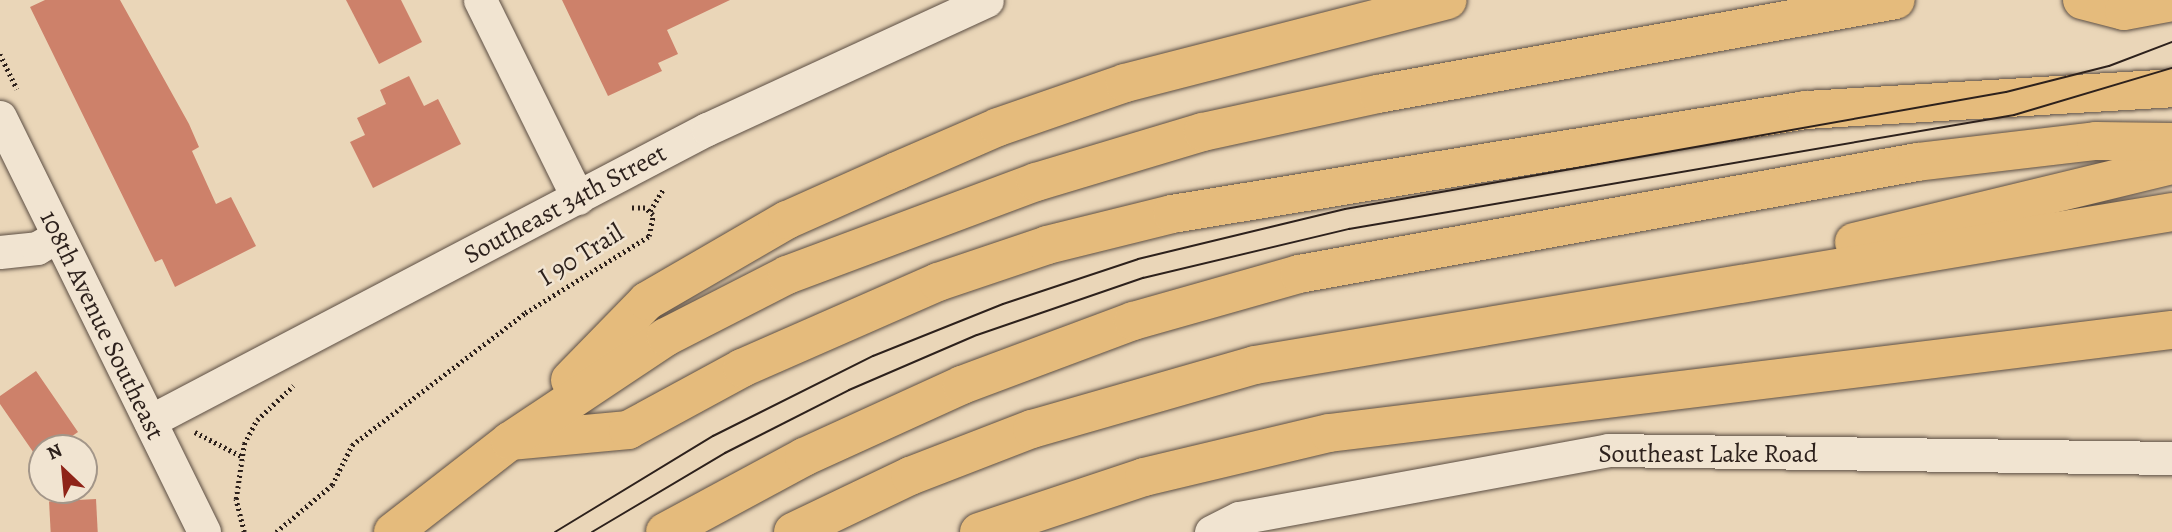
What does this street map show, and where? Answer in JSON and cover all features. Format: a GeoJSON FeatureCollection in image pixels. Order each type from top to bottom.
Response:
{"type":"FeatureCollection","features":[{"type":"Feature","properties":{"kind":"highway"},"geometry":{"type":"LineString","coordinates":[[510,441],[647,301],[787,220],[998,127],[1125,83],[1448,0]]}},
{"type":"Feature","properties":{"kind":"highway"},"geometry":{"type":"LineString","coordinates":[[393,532],[510,441],[666,337],[786,275],[1036,182],[1203,132],[1377,94],[1896,0]]}},
{"type":"Feature","properties":{"kind":"highway"},"geometry":{"type":"LineString","coordinates":[[2082,0],[2124,11],[2172,2]]}},
{"type":"Feature","properties":{"kind":"highway"},"geometry":{"type":"LineString","coordinates":[[510,441],[628,430],[742,368],[938,282],[1047,245],[1172,214],[1805,110],[2172,88]]}},
{"type":"Feature","properties":{"kind":"highway"},"geometry":{"type":"LineString","coordinates":[[665,532],[886,417],[1133,321],[1299,274],[1643,210],[2012,149],[2096,141],[2172,142]]}},
{"type":"Feature","properties":{"kind":"highway"},"geometry":{"type":"LineString","coordinates":[[1601,304],[2172,164]]}},
{"type":"Feature","properties":{"kind":"highway"},"geometry":{"type":"LineString","coordinates":[[793,532],[910,476],[1148,392],[1255,365],[1601,304],[2172,212]]}},
{"type":"Feature","properties":{"kind":"highway"},"geometry":{"type":"LineString","coordinates":[[979,532],[1144,477],[1329,433],[2172,330]]}},
{"type":"Feature","properties":{"kind":"street"},"geometry":{"type":"LineString","coordinates":[[480,0],[578,198]]}},
{"type":"Feature","properties":{"kind":"street","name":"Southeast 34th Street"},"geometry":{"type":"LineString","coordinates":[[150,421],[707,129],[987,0]]}},
{"type":"Feature","properties":{"kind":"street","name":"108th Avenue Southeast"},"geometry":{"type":"LineString","coordinates":[[0,117],[204,532]]}},
{"type":"Feature","properties":{"kind":"street"},"geometry":{"type":"LineString","coordinates":[[0,252],[37,248],[58,236]]}},
{"type":"Feature","properties":{"kind":"street","name":"Southeast Lake Road"},"geometry":{"type":"LineString","coordinates":[[1211,532],[1239,518],[1313,502],[1608,450],[2172,458]]}},
{"type":"Feature","properties":{"kind":"path","name":"I 90 Trail"},"geometry":{"type":"LineString","coordinates":[[276,532],[332,485],[352,445],[525,313],[649,236],[655,221],[650,211],[629,209]]}},
{"type":"Feature","properties":{"kind":"path"},"geometry":{"type":"LineString","coordinates":[[244,532],[236,499],[241,456],[257,420],[298,382]]}},
{"type":"Feature","properties":{"kind":"path"},"geometry":{"type":"LineString","coordinates":[[195,433],[241,456]]}},
{"type":"Feature","properties":{"kind":"building"},"geometry":{"type":"Polygon","coordinates":[[[45,0],[120,0],[189,124],[199,147],[192,151],[216,204],[231,197],[256,246],[175,287],[162,259],[155,262],[30,7],[45,0]]]}},
{"type":"Feature","properties":{"kind":"building"},"geometry":{"type":"Polygon","coordinates":[[[346,0],[401,0],[422,42],[379,64],[346,0]]]}},
{"type":"Feature","properties":{"kind":"building"},"geometry":{"type":"Polygon","coordinates":[[[562,0],[730,0],[667,30],[678,54],[658,63],[662,71],[608,96],[562,0]]]}},
{"type":"Feature","properties":{"kind":"building"},"geometry":{"type":"Polygon","coordinates":[[[409,76],[424,106],[438,99],[461,144],[373,188],[350,142],[365,135],[357,118],[386,104],[380,90],[409,76]]]}},
{"type":"Feature","properties":{"kind":"building"},"geometry":{"type":"Polygon","coordinates":[[[36,371],[78,432],[28,434],[28,445],[0,404],[0,396],[36,371]]]}},
{"type":"Feature","properties":{"kind":"building"},"geometry":{"type":"Polygon","coordinates":[[[49,504],[96,504],[98,532],[51,532],[49,504]]]}},
{"type":"Feature","properties":{"kind":"tram line"},"geometry":{"type":"LineString","coordinates":[[555,532],[713,436],[873,356],[1003,304],[1138,259],[1345,209],[2006,92],[2109,66],[2172,42]]}},
{"type":"Feature","properties":{"kind":"tram line"},"geometry":{"type":"LineString","coordinates":[[592,532],[725,453],[849,390],[977,335],[1143,278],[1349,229],[2014,115],[2172,68]]}}]}
